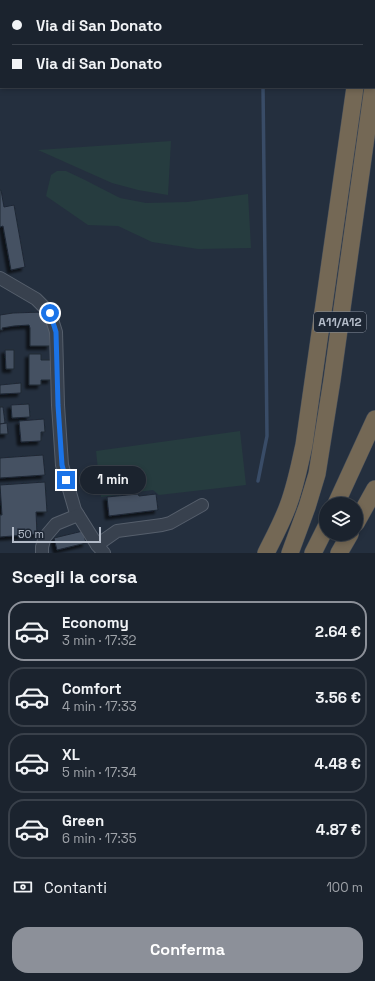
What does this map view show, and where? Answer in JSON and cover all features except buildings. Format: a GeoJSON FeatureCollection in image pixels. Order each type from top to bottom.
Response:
{"type":"FeatureCollection","features":[{"type":"Feature","properties":{"kind":"highway","name":"A11/A12"},"geometry":{"type":"LineString","coordinates":[[266,553],[276,535],[286,511],[295,485],[304,445],[355,88]]}},
{"type":"Feature","properties":{"kind":"highway","name":"A11/A12"},"geometry":{"type":"LineString","coordinates":[[290,553],[307,507],[317,474],[332,380],[373,88]]}},
{"type":"Feature","properties":{"kind":"highway"},"geometry":{"type":"LineString","coordinates":[[339,497],[375,419]]}},
{"type":"Feature","properties":{"kind":"highway"},"geometry":{"type":"LineString","coordinates":[[363,510],[375,489]]}},
{"type":"Feature","properties":{"kind":"highway"},"geometry":{"type":"LineString","coordinates":[[313,553],[319,541]]}},
{"type":"Feature","properties":{"kind":"highway"},"geometry":{"type":"LineString","coordinates":[[339,553],[346,541]]}},
{"type":"Feature","properties":{"kind":"street"},"geometry":{"type":"LineString","coordinates":[[0,278],[36,299],[50,313],[56,332],[58,405],[62,465],[75,510],[99,551],[117,531],[170,523],[202,505]]}},
{"type":"Feature","properties":{"kind":"street"},"geometry":{"type":"LineString","coordinates":[[42,553],[45,537],[56,524],[78,515]]}},
{"type":"Feature","properties":{"kind":"green space"},"geometry":{"type":"Polygon","coordinates":[[[171,141],[168,195],[138,190],[112,183],[38,150],[171,141]]]}},
{"type":"Feature","properties":{"kind":"green space"},"geometry":{"type":"Polygon","coordinates":[[[57,171],[66,171],[120,198],[146,203],[187,202],[248,194],[251,248],[198,249],[152,242],[118,226],[88,225],[46,196],[51,175],[57,171]]]}},
{"type":"Feature","properties":{"kind":"green space"},"geometry":{"type":"Polygon","coordinates":[[[240,431],[246,485],[159,495],[153,490],[101,497],[96,451],[240,431]]]}},
{"type":"Feature","properties":{"kind":"waterway"},"geometry":{"type":"LineString","coordinates":[[258,481],[267,436],[263,88]]}},
{"type":"Feature","properties":{"kind":"route"},"geometry":{"type":"LineString","coordinates":[[50,313],[56,332],[58,405],[62,465],[66,480]]}}]}
